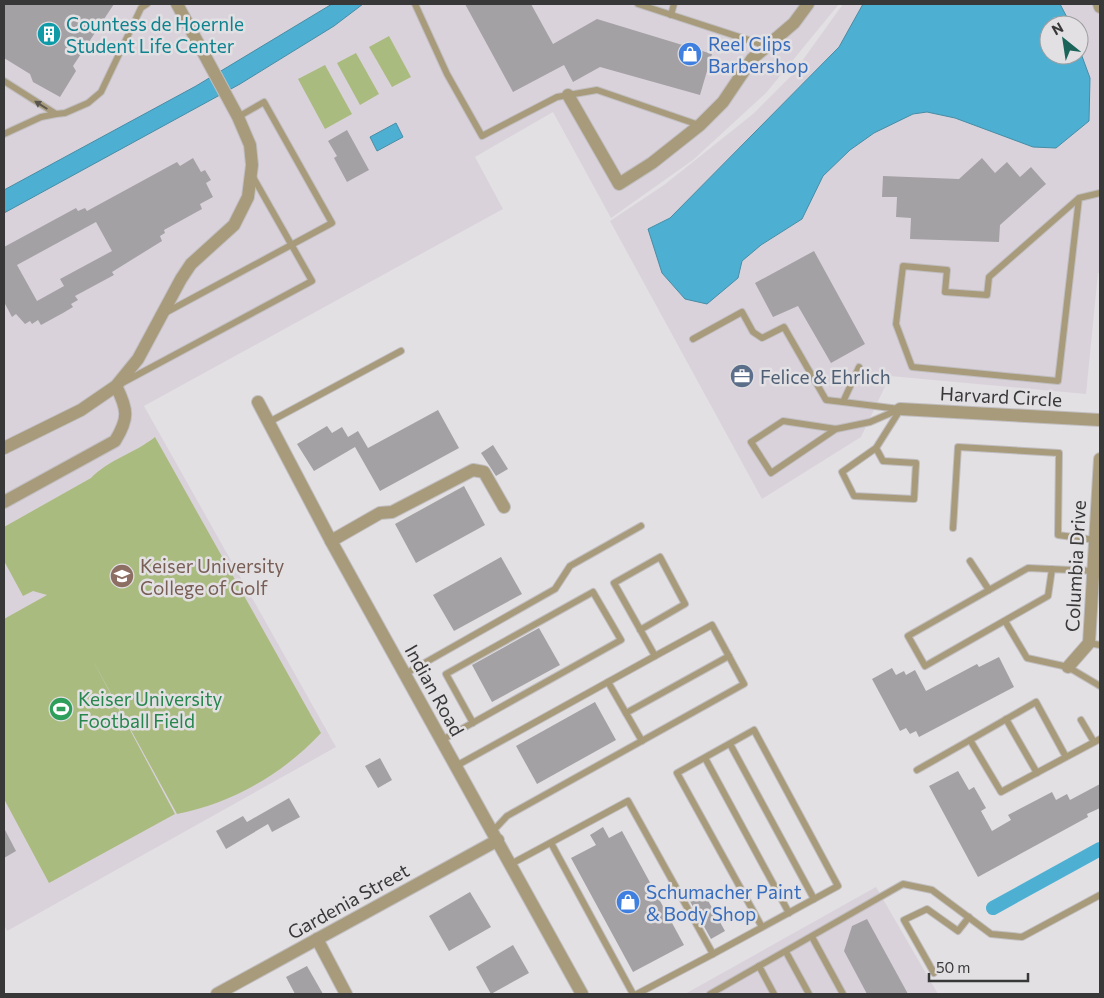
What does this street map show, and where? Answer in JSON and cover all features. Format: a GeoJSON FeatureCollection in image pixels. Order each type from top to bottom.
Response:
{"type":"FeatureCollection","features":[{"type":"Feature","properties":{"kind":"street"},"geometry":{"type":"LineString","coordinates":[[5,448],[81,410],[116,386],[138,359],[191,264],[227,233],[237,220],[248,197],[252,176],[250,145],[238,117],[177,4]]}},
{"type":"Feature","properties":{"kind":"street"},"geometry":{"type":"LineString","coordinates":[[568,95],[618,184],[652,163],[700,125],[723,102],[752,59],[794,23],[807,4]]}},
{"type":"Feature","properties":{"kind":"street"},"geometry":{"type":"LineString","coordinates":[[4,502],[115,441],[125,424],[126,405],[116,386]]}},
{"type":"Feature","properties":{"kind":"street","name":"Indian Road"},"geometry":{"type":"LineString","coordinates":[[258,402],[331,541],[582,994]]}},
{"type":"Feature","properties":{"kind":"street","name":"Harvard Circle"},"geometry":{"type":"LineString","coordinates":[[900,409],[1100,420]]}},
{"type":"Feature","properties":{"kind":"street","name":"Columbia Drive"},"geometry":{"type":"LineString","coordinates":[[1068,667],[1095,644],[1094,571],[1097,548],[1100,459]]}},
{"type":"Feature","properties":{"kind":"street"},"geometry":{"type":"LineString","coordinates":[[331,541],[380,513],[392,512],[473,470],[484,472],[504,507]]}},
{"type":"Feature","properties":{"kind":"street","name":"Gardenia Street"},"geometry":{"type":"LineString","coordinates":[[217,994],[317,939],[495,836]]}},
{"type":"Feature","properties":{"kind":"street"},"geometry":{"type":"LineString","coordinates":[[317,939],[346,994]]}},
{"type":"Feature","properties":{"kind":"lane"},"geometry":{"type":"LineString","coordinates":[[4,134],[41,117],[65,113],[88,103],[101,92],[141,8],[147,4]]}},
{"type":"Feature","properties":{"kind":"lane"},"geometry":{"type":"LineString","coordinates":[[414,4],[447,74],[482,136],[557,97],[597,90],[700,125]]}},
{"type":"Feature","properties":{"kind":"lane"},"geometry":{"type":"LineString","coordinates":[[638,4],[768,46]]}},
{"type":"Feature","properties":{"kind":"lane"},"geometry":{"type":"LineString","coordinates":[[671,15],[674,4]]}},
{"type":"Feature","properties":{"kind":"lane"},"geometry":{"type":"LineString","coordinates":[[4,81],[56,114]]}},
{"type":"Feature","properties":{"kind":"lane"},"geometry":{"type":"LineString","coordinates":[[164,314],[332,223],[264,102],[238,117]]}},
{"type":"Feature","properties":{"kind":"lane"},"geometry":{"type":"LineString","coordinates":[[116,386],[312,281],[252,176]]}},
{"type":"Feature","properties":{"kind":"lane"},"geometry":{"type":"LineString","coordinates":[[1079,198],[1058,381],[912,366],[896,324],[903,266],[947,270],[945,292],[988,295],[989,277],[1079,198],[1100,193]]}},
{"type":"Feature","properties":{"kind":"lane"},"geometry":{"type":"LineString","coordinates":[[693,339],[742,312],[753,332],[762,338],[784,327],[826,400],[900,409]]}},
{"type":"Feature","properties":{"kind":"lane"},"geometry":{"type":"LineString","coordinates":[[269,422],[401,351]]}},
{"type":"Feature","properties":{"kind":"lane"},"geometry":{"type":"LineString","coordinates":[[843,402],[860,367]]}},
{"type":"Feature","properties":{"kind":"lane"},"geometry":{"type":"LineString","coordinates":[[836,429],[771,473],[751,442],[783,421],[836,429],[870,422],[900,409]]}},
{"type":"Feature","properties":{"kind":"lane"},"geometry":{"type":"LineString","coordinates":[[876,448],[883,461],[916,464],[914,499],[854,496],[842,472],[876,448],[900,409]]}},
{"type":"Feature","properties":{"kind":"lane"},"geometry":{"type":"LineString","coordinates":[[953,528],[958,447],[1060,453],[1058,535],[1097,548]]}},
{"type":"Feature","properties":{"kind":"lane"},"geometry":{"type":"LineString","coordinates":[[405,674],[555,589],[570,566],[641,526]]}},
{"type":"Feature","properties":{"kind":"lane"},"geometry":{"type":"LineString","coordinates":[[640,630],[685,604],[660,557],[614,583],[640,630],[655,656]]}},
{"type":"Feature","properties":{"kind":"lane"},"geometry":{"type":"LineString","coordinates":[[970,561],[989,590]]}},
{"type":"Feature","properties":{"kind":"lane"},"geometry":{"type":"LineString","coordinates":[[1052,569],[1048,596],[925,666],[908,636],[1028,568],[1052,569],[1094,571]]}},
{"type":"Feature","properties":{"kind":"lane"},"geometry":{"type":"LineString","coordinates":[[442,740],[473,723],[622,640],[593,592],[446,674],[473,723]]}},
{"type":"Feature","properties":{"kind":"lane"},"geometry":{"type":"LineString","coordinates":[[1005,621],[1027,658],[1068,667],[1100,686]]}},
{"type":"Feature","properties":{"kind":"lane"},"geometry":{"type":"LineString","coordinates":[[456,766],[712,625],[744,684],[507,816],[495,836]]}},
{"type":"Feature","properties":{"kind":"lane"},"geometry":{"type":"LineString","coordinates":[[626,713],[729,656]]}},
{"type":"Feature","properties":{"kind":"lane"},"geometry":{"type":"LineString","coordinates":[[608,682],[642,742]]}},
{"type":"Feature","properties":{"kind":"lane"},"geometry":{"type":"LineString","coordinates":[[917,770],[1036,702],[1066,757]]}},
{"type":"Feature","properties":{"kind":"lane"},"geometry":{"type":"LineString","coordinates":[[1006,719],[1036,773]]}},
{"type":"Feature","properties":{"kind":"lane"},"geometry":{"type":"LineString","coordinates":[[970,740],[1001,792],[1097,741],[1082,720]]}},
{"type":"Feature","properties":{"kind":"lane"},"geometry":{"type":"LineString","coordinates":[[551,843],[635,994],[714,954],[838,886],[754,730],[677,773],[762,927]]}},
{"type":"Feature","properties":{"kind":"lane"},"geometry":{"type":"LineString","coordinates":[[730,744],[814,899]]}},
{"type":"Feature","properties":{"kind":"lane"},"geometry":{"type":"LineString","coordinates":[[705,758],[789,913]]}},
{"type":"Feature","properties":{"kind":"lane"},"geometry":{"type":"LineString","coordinates":[[511,864],[628,801],[714,954]]}},
{"type":"Feature","properties":{"kind":"lane"},"geometry":{"type":"LineString","coordinates":[[710,994],[903,884],[932,890],[990,934],[1022,937],[1100,895]]}},
{"type":"Feature","properties":{"kind":"lane"},"geometry":{"type":"LineString","coordinates":[[934,973],[904,920],[927,909],[958,931],[969,917]]}},
{"type":"Feature","properties":{"kind":"lane"},"geometry":{"type":"LineString","coordinates":[[812,937],[843,994]]}},
{"type":"Feature","properties":{"kind":"lane"},"geometry":{"type":"LineString","coordinates":[[786,952],[809,994]]}},
{"type":"Feature","properties":{"kind":"lane"},"geometry":{"type":"LineString","coordinates":[[759,966],[774,994]]}},
{"type":"Feature","properties":{"kind":"shaded area","name":"Keiser University College of Golf"},"geometry":{"type":"Polygon","coordinates":[[[4,4],[839,4],[766,93],[693,160],[611,218],[553,112],[475,157],[503,209],[144,406],[336,747],[7,931],[4,925],[4,4]]]}},
{"type":"Feature","properties":{"kind":"shaded area"},"geometry":{"type":"Polygon","coordinates":[[[843,4],[1100,4],[1100,273],[1098,273],[1086,394],[890,376],[861,437],[762,499],[610,221],[664,185],[753,114],[792,75],[843,4]]]}},
{"type":"Feature","properties":{"kind":"shaded area"},"geometry":{"type":"Polygon","coordinates":[[[876,887],[938,994],[685,994],[876,887]]]}},
{"type":"Feature","properties":{"kind":"green space"},"geometry":{"type":"Polygon","coordinates":[[[389,36],[411,77],[392,87],[369,47],[389,36]]]}},
{"type":"Feature","properties":{"kind":"green space"},"geometry":{"type":"Polygon","coordinates":[[[356,53],[379,94],[360,105],[337,63],[356,53]]]}},
{"type":"Feature","properties":{"kind":"green space"},"geometry":{"type":"Polygon","coordinates":[[[325,65],[352,114],[325,129],[298,79],[325,65]]]}},
{"type":"Feature","properties":{"kind":"green space"},"geometry":{"type":"Polygon","coordinates":[[[155,437],[321,733],[290,761],[255,785],[217,802],[177,814],[92,659],[175,814],[49,883],[4,799],[4,619],[47,595],[33,591],[23,596],[4,561],[4,527],[91,478],[105,466],[155,437]]]}},
{"type":"Feature","properties":{"kind":"water"},"geometry":{"type":"Polygon","coordinates":[[[332,4],[363,4],[334,26],[240,84],[4,213],[4,190],[196,86],[332,4]]]}},
{"type":"Feature","properties":{"kind":"water"},"geometry":{"type":"Polygon","coordinates":[[[863,4],[1060,4],[1066,15],[1039,15],[1039,65],[1085,65],[1090,78],[1089,121],[1056,148],[1033,147],[955,118],[927,112],[913,114],[874,133],[850,150],[823,176],[802,219],[761,245],[742,261],[738,278],[707,304],[685,299],[662,273],[648,229],[670,218],[839,47],[863,4]]]}},
{"type":"Feature","properties":{"kind":"water"},"geometry":{"type":"Polygon","coordinates":[[[396,123],[403,137],[377,151],[370,137],[396,123]]]}},
{"type":"Feature","properties":{"kind":"building","name":"Countess de Hoernle Student Life Center"},"geometry":{"type":"Polygon","coordinates":[[[4,4],[114,4],[73,66],[76,71],[60,97],[33,82],[30,74],[4,58],[4,4]]]}},
{"type":"Feature","properties":{"kind":"building"},"geometry":{"type":"Polygon","coordinates":[[[465,4],[531,4],[553,44],[597,19],[712,54],[700,95],[600,67],[573,82],[564,65],[513,92],[465,4]]]}},
{"type":"Feature","properties":{"kind":"building"},"geometry":{"type":"Polygon","coordinates":[[[347,130],[369,170],[347,182],[334,158],[337,156],[328,141],[347,130]]]}},
{"type":"Feature","properties":{"kind":"building"},"geometry":{"type":"Polygon","coordinates":[[[193,158],[201,172],[205,170],[211,180],[206,183],[213,197],[200,204],[202,209],[164,230],[165,233],[160,236],[162,241],[112,272],[114,275],[75,296],[78,300],[71,304],[73,307],[63,313],[41,325],[38,320],[32,324],[30,321],[25,324],[16,314],[12,317],[4,302],[4,247],[76,208],[78,211],[85,208],[87,211],[177,162],[180,166],[193,158]],[[96,222],[17,265],[37,301],[64,286],[60,279],[112,251],[96,222]]]}},
{"type":"Feature","properties":{"kind":"building"},"geometry":{"type":"Polygon","coordinates":[[[982,158],[995,173],[1007,162],[1020,177],[1031,167],[1046,184],[1000,225],[999,242],[910,239],[911,218],[896,217],[897,197],[882,197],[883,176],[959,179],[982,158]]]}},
{"type":"Feature","properties":{"kind":"building"},"geometry":{"type":"Polygon","coordinates":[[[814,251],[865,344],[831,363],[798,306],[773,317],[755,283],[814,251]]]}},
{"type":"Feature","properties":{"kind":"building"},"geometry":{"type":"Polygon","coordinates":[[[438,410],[459,448],[380,491],[355,447],[314,471],[297,444],[327,426],[332,433],[342,427],[348,437],[358,431],[368,448],[438,410]]]}},
{"type":"Feature","properties":{"kind":"building"},"geometry":{"type":"Polygon","coordinates":[[[493,445],[508,469],[496,476],[481,453],[493,445]]]}},
{"type":"Feature","properties":{"kind":"building"},"geometry":{"type":"Polygon","coordinates":[[[464,486],[485,525],[416,563],[395,524],[464,486]]]}},
{"type":"Feature","properties":{"kind":"building"},"geometry":{"type":"Polygon","coordinates":[[[501,557],[522,594],[454,631],[433,595],[501,557]]]}},
{"type":"Feature","properties":{"kind":"building"},"geometry":{"type":"Polygon","coordinates":[[[539,628],[560,665],[492,702],[472,665],[539,628]]]}},
{"type":"Feature","properties":{"kind":"building"},"geometry":{"type":"Polygon","coordinates":[[[999,657],[1014,687],[919,737],[916,731],[910,734],[906,728],[900,731],[872,679],[892,668],[896,675],[904,671],[906,675],[915,670],[926,691],[977,664],[979,667],[999,657]]]}},
{"type":"Feature","properties":{"kind":"building"},"geometry":{"type":"Polygon","coordinates":[[[595,702],[616,740],[537,784],[516,746],[595,702]]]}},
{"type":"Feature","properties":{"kind":"building"},"geometry":{"type":"Polygon","coordinates":[[[380,758],[392,780],[378,788],[365,766],[380,758]]]}},
{"type":"Feature","properties":{"kind":"building"},"geometry":{"type":"Polygon","coordinates":[[[958,771],[969,790],[974,787],[986,808],[981,811],[992,831],[1011,820],[1008,815],[1052,792],[1056,800],[1067,794],[1070,800],[1100,784],[1100,808],[1087,814],[1088,817],[978,877],[929,786],[958,771]]]}},
{"type":"Feature","properties":{"kind":"building"},"geometry":{"type":"Polygon","coordinates":[[[289,798],[300,817],[272,832],[268,824],[226,849],[216,831],[243,816],[247,822],[289,798]]]}},
{"type":"Feature","properties":{"kind":"building","name":"Schumacher Paint & Body Shop"},"geometry":{"type":"Polygon","coordinates":[[[603,827],[609,838],[622,831],[684,945],[633,972],[571,858],[596,845],[590,835],[603,827]]]}},
{"type":"Feature","properties":{"kind":"building"},"geometry":{"type":"Polygon","coordinates":[[[4,828],[16,851],[4,858],[4,828]]]}},
{"type":"Feature","properties":{"kind":"building"},"geometry":{"type":"Polygon","coordinates":[[[701,888],[725,931],[711,939],[687,896],[701,888]]]}},
{"type":"Feature","properties":{"kind":"building"},"geometry":{"type":"Polygon","coordinates":[[[470,892],[491,927],[449,951],[429,916],[470,892]]]}},
{"type":"Feature","properties":{"kind":"building"},"geometry":{"type":"Polygon","coordinates":[[[867,919],[908,994],[867,994],[844,951],[852,926],[867,919]]]}},
{"type":"Feature","properties":{"kind":"building"},"geometry":{"type":"Polygon","coordinates":[[[513,945],[529,973],[491,994],[476,967],[513,945]]]}},
{"type":"Feature","properties":{"kind":"building"},"geometry":{"type":"Polygon","coordinates":[[[307,966],[323,994],[295,994],[286,977],[307,966]]]}},
{"type":"Feature","properties":{"kind":"waterway"},"geometry":{"type":"LineString","coordinates":[[993,908],[1100,849]]}},
{"type":"Feature","properties":{"kind":"place","name":"Countess de Hoernle Student Life Center"},"geometry":{"type":"Point","coordinates":[49,34]}},
{"type":"Feature","properties":{"kind":"place","name":"Reel Clips Barbershop"},"geometry":{"type":"Point","coordinates":[690,54]}},
{"type":"Feature","properties":{"kind":"place","name":"Felice & Ehrlich"},"geometry":{"type":"Point","coordinates":[742,376]}},
{"type":"Feature","properties":{"kind":"place","name":"Keiser University College of Golf"},"geometry":{"type":"Point","coordinates":[122,576]}},
{"type":"Feature","properties":{"kind":"place","name":"Keiser University Football Field"},"geometry":{"type":"Point","coordinates":[61,709]}},
{"type":"Feature","properties":{"kind":"place","name":"Schumacher Paint & Body Shop"},"geometry":{"type":"Point","coordinates":[628,902]}}]}
